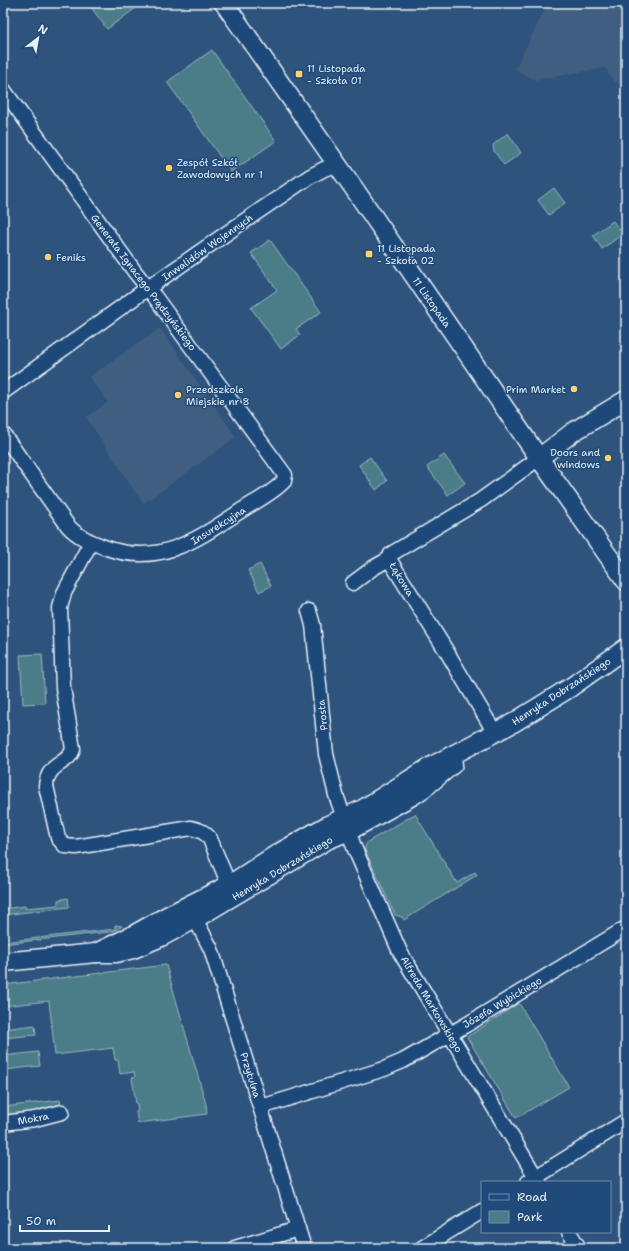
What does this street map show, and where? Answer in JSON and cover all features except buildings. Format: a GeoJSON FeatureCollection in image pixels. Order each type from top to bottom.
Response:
{"type":"FeatureCollection","features":[{"type":"Feature","properties":{"kind":"street","name":"11 Listopada"},"geometry":{"type":"LineString","coordinates":[[224,3],[626,581]]}},
{"type":"Feature","properties":{"kind":"street","name":"Generała Ignacego Prądzyńskiego"},"geometry":{"type":"LineString","coordinates":[[3,89],[135,272],[285,475]]}},
{"type":"Feature","properties":{"kind":"street","name":"Inwalidów Wojennych"},"geometry":{"type":"LineString","coordinates":[[3,392],[148,288],[309,178],[324,169],[337,165]]}},
{"type":"Feature","properties":{"kind":"street"},"geometry":{"type":"LineString","coordinates":[[539,458],[573,432],[626,400]]}},
{"type":"Feature","properties":{"kind":"street","name":"Insurekcyjna"},"geometry":{"type":"LineString","coordinates":[[3,434],[68,526],[74,532],[92,542],[117,551],[130,553],[152,554],[166,551],[203,536],[280,485],[284,480],[285,475]]}},
{"type":"Feature","properties":{"kind":"street","name":"Łąkowa"},"geometry":{"type":"LineString","coordinates":[[495,733],[389,559],[391,554],[481,500],[539,458]]}},
{"type":"Feature","properties":{"kind":"street"},"geometry":{"type":"LineString","coordinates":[[92,542],[64,593],[60,608],[62,688],[73,748],[72,752],[68,756],[53,767],[46,778],[46,786],[58,838],[65,846],[76,847],[192,828],[198,829],[206,834],[210,839],[228,885]]}},
{"type":"Feature","properties":{"kind":"street"},"geometry":{"type":"LineString","coordinates":[[353,583],[373,568],[389,559]]}},
{"type":"Feature","properties":{"kind":"street","name":"Prosta"},"geometry":{"type":"LineString","coordinates":[[309,611],[313,625],[326,754],[336,795],[346,824]]}},
{"type":"Feature","properties":{"kind":"street","name":"Henryka Dobrzańskiego"},"geometry":{"type":"LineString","coordinates":[[3,962],[96,953],[135,934],[191,912],[327,840],[363,809],[430,767],[495,733],[571,687],[626,648]]}},
{"type":"Feature","properties":{"kind":"street","name":"Henryka Dobrzańskiego"},"geometry":{"type":"LineString","coordinates":[[191,912],[228,885],[277,854],[346,824]]}},
{"type":"Feature","properties":{"kind":"street","name":"Alfreda Markowskiego"},"geometry":{"type":"LineString","coordinates":[[346,824],[354,847],[400,952],[534,1180]]}},
{"type":"Feature","properties":{"kind":"street","name":"Przytulna"},"geometry":{"type":"LineString","coordinates":[[191,912],[211,949],[304,1248]]}},
{"type":"Feature","properties":{"kind":"street","name":"Józefa Wybickiego"},"geometry":{"type":"LineString","coordinates":[[261,1106],[384,1069],[403,1061],[626,928]]}},
{"type":"Feature","properties":{"kind":"street","name":"Mokra"},"geometry":{"type":"LineString","coordinates":[[3,1122],[35,1119],[62,1112]]}},
{"type":"Feature","properties":{"kind":"street"},"geometry":{"type":"LineString","coordinates":[[534,1180],[626,1121]]}},
{"type":"Feature","properties":{"kind":"street"},"geometry":{"type":"LineString","coordinates":[[422,1248],[481,1211]]}},
{"type":"Feature","properties":{"kind":"street"},"geometry":{"type":"LineString","coordinates":[[236,1248],[298,1229]]}},
{"type":"Feature","properties":{"kind":"street"},"geometry":{"type":"LineString","coordinates":[[570,1233],[579,1248]]}},
{"type":"Feature","properties":{"kind":"shaded area"},"geometry":{"type":"Polygon","coordinates":[[[548,3],[626,3],[626,92],[617,81],[615,82],[605,68],[535,80],[515,69],[548,3]]]}},
{"type":"Feature","properties":{"kind":"shaded area"},"geometry":{"type":"Polygon","coordinates":[[[160,328],[236,437],[143,504],[86,417],[108,402],[89,377],[160,328]]]}},
{"type":"Feature","properties":{"kind":"green space"},"geometry":{"type":"Polygon","coordinates":[[[88,3],[143,3],[107,29],[88,3]]]}},
{"type":"Feature","properties":{"kind":"green space"},"geometry":{"type":"Polygon","coordinates":[[[212,50],[276,141],[231,172],[167,82],[212,50]]]}},
{"type":"Feature","properties":{"kind":"green space"},"geometry":{"type":"Polygon","coordinates":[[[508,133],[521,153],[504,165],[494,151],[493,145],[508,133]]]}},
{"type":"Feature","properties":{"kind":"green space"},"geometry":{"type":"Polygon","coordinates":[[[554,188],[565,203],[549,215],[538,200],[554,188]]]}},
{"type":"Feature","properties":{"kind":"green space"},"geometry":{"type":"Polygon","coordinates":[[[613,221],[623,234],[602,249],[593,235],[613,221]]]}},
{"type":"Feature","properties":{"kind":"green space"},"geometry":{"type":"Polygon","coordinates":[[[270,240],[321,312],[296,329],[300,335],[281,349],[251,308],[277,290],[251,253],[270,240]]]}},
{"type":"Feature","properties":{"kind":"green space"},"geometry":{"type":"Polygon","coordinates":[[[444,455],[465,483],[448,495],[427,467],[444,455]]]}},
{"type":"Feature","properties":{"kind":"green space"},"geometry":{"type":"Polygon","coordinates":[[[370,457],[387,481],[376,490],[359,465],[370,457]]]}},
{"type":"Feature","properties":{"kind":"green space"},"geometry":{"type":"Polygon","coordinates":[[[260,564],[271,586],[259,592],[248,570],[260,564]]]}},
{"type":"Feature","properties":{"kind":"green space"},"geometry":{"type":"Polygon","coordinates":[[[42,654],[45,703],[23,704],[20,655],[42,654]]]}},
{"type":"Feature","properties":{"kind":"green space"},"geometry":{"type":"Polygon","coordinates":[[[415,814],[457,883],[475,872],[477,875],[404,920],[402,917],[395,915],[365,850],[365,847],[366,843],[369,841],[415,814]]]}},
{"type":"Feature","properties":{"kind":"green space"},"geometry":{"type":"Polygon","coordinates":[[[68,898],[69,907],[3,915],[3,909],[25,906],[25,908],[58,905],[58,900],[68,898]]]}},
{"type":"Feature","properties":{"kind":"green space"},"geometry":{"type":"Polygon","coordinates":[[[115,925],[122,926],[109,932],[3,944],[3,942],[115,929],[115,925]]]}},
{"type":"Feature","properties":{"kind":"green space"},"geometry":{"type":"Polygon","coordinates":[[[166,965],[206,1104],[207,1114],[138,1123],[136,1112],[138,1111],[132,1078],[135,1077],[134,1072],[120,1074],[118,1060],[115,1060],[113,1048],[55,1055],[49,1001],[3,1006],[3,985],[166,965]]]}},
{"type":"Feature","properties":{"kind":"green space"},"geometry":{"type":"Polygon","coordinates":[[[519,1003],[569,1087],[516,1118],[467,1037],[519,1003]]]}},
{"type":"Feature","properties":{"kind":"green space"},"geometry":{"type":"Polygon","coordinates":[[[35,1025],[36,1035],[3,1038],[3,1029],[35,1025]]]}},
{"type":"Feature","properties":{"kind":"green space"},"geometry":{"type":"Polygon","coordinates":[[[38,1052],[40,1066],[5,1070],[3,1056],[38,1052]]]}},
{"type":"Feature","properties":{"kind":"green space"},"geometry":{"type":"Polygon","coordinates":[[[60,1100],[62,1109],[3,1116],[3,1107],[60,1100]]]}},
{"type":"Feature","properties":{"kind":"place","name":"11 Listopada - Szkoła 01"},"geometry":{"type":"Point","coordinates":[299,74]}},
{"type":"Feature","properties":{"kind":"place","name":"Zespół Szkół Zawodowych nr 1"},"geometry":{"type":"Point","coordinates":[169,168]}},
{"type":"Feature","properties":{"kind":"place","name":"11 Listopada - Szkoła 02"},"geometry":{"type":"Point","coordinates":[369,254]}},
{"type":"Feature","properties":{"kind":"place","name":"Feniks"},"geometry":{"type":"Point","coordinates":[48,257]}},
{"type":"Feature","properties":{"kind":"place","name":"Prim Market"},"geometry":{"type":"Point","coordinates":[574,389]}},
{"type":"Feature","properties":{"kind":"place","name":"Przedszkole Miejskie nr 8"},"geometry":{"type":"Point","coordinates":[178,395]}},
{"type":"Feature","properties":{"kind":"place","name":"Doors and windows"},"geometry":{"type":"Point","coordinates":[608,458]}}]}
